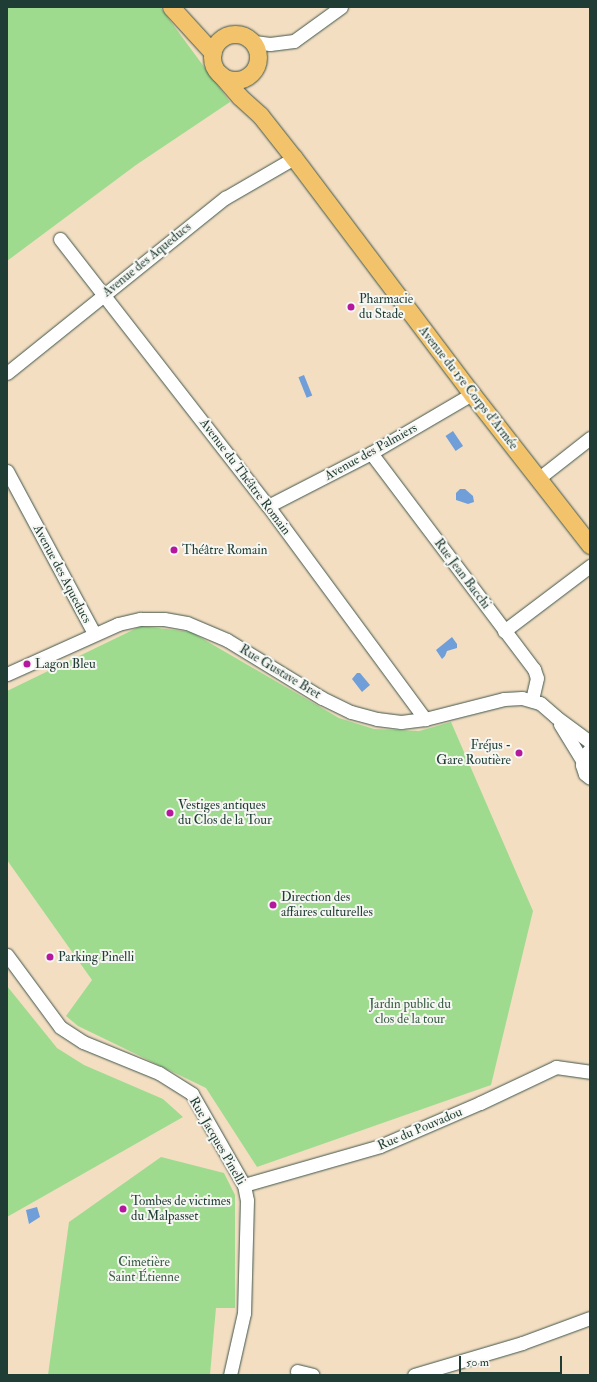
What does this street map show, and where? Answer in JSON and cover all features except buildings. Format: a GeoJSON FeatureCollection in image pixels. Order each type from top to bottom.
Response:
{"type":"FeatureCollection","features":[{"type":"Feature","properties":{"kind":"main road"},"geometry":{"type":"LineString","coordinates":[[171,7],[212,54],[213,61],[220,74],[234,80],[248,76],[258,63],[259,56],[254,42],[242,34],[235,33],[224,36],[219,41],[212,54]]}},
{"type":"Feature","properties":{"kind":"main road"},"geometry":{"type":"LineString","coordinates":[[182,7],[194,21],[208,31],[224,36]]}},
{"type":"Feature","properties":{"kind":"main road","name":"Avenue du 15e Corps d'Armée"},"geometry":{"type":"LineString","coordinates":[[220,74],[240,98],[260,115],[294,158],[472,394],[590,545]]}},
{"type":"Feature","properties":{"kind":"main road","name":"Avenue du 15e Corps d'Armée"},"geometry":{"type":"LineString","coordinates":[[248,76],[251,93],[260,115]]}},
{"type":"Feature","properties":{"kind":"street"},"geometry":{"type":"LineString","coordinates":[[254,42],[270,44],[294,41],[341,7]]}},
{"type":"Feature","properties":{"kind":"street","name":"Avenue des Aqueducs"},"geometry":{"type":"LineString","coordinates":[[7,373],[225,198],[294,158]]}},
{"type":"Feature","properties":{"kind":"street","name":"Avenue du Théâtre Romain"},"geometry":{"type":"LineString","coordinates":[[60,239],[268,506],[425,719]]}},
{"type":"Feature","properties":{"kind":"street","name":"Avenue des Palmiers"},"geometry":{"type":"LineString","coordinates":[[268,506],[371,453],[472,394]]}},
{"type":"Feature","properties":{"kind":"street"},"geometry":{"type":"LineString","coordinates":[[539,478],[590,438]]}},
{"type":"Feature","properties":{"kind":"street","name":"Rue Jean Bacchi"},"geometry":{"type":"LineString","coordinates":[[371,453],[536,673],[532,700]]}},
{"type":"Feature","properties":{"kind":"street","name":"Avenue des Aqueducs"},"geometry":{"type":"LineString","coordinates":[[7,472],[94,633]]}},
{"type":"Feature","properties":{"kind":"street"},"geometry":{"type":"LineString","coordinates":[[504,631],[590,566]]}},
{"type":"Feature","properties":{"kind":"street","name":"Rue Gustave Bret"},"geometry":{"type":"LineString","coordinates":[[7,674],[94,633],[118,624],[140,619],[164,619],[187,623],[227,640],[322,698],[351,712],[376,719],[401,722],[425,719],[512,697],[532,700],[540,703],[590,742]]}},
{"type":"Feature","properties":{"kind":"street","name":"Rue Gustave Bret"},"geometry":{"type":"LineString","coordinates":[[556,717],[582,760],[582,769],[590,778]]}},
{"type":"Feature","properties":{"kind":"street"},"geometry":{"type":"LineString","coordinates":[[582,760],[590,749]]}},
{"type":"Feature","properties":{"kind":"street","name":"Rue Jacques Pinelli"},"geometry":{"type":"LineString","coordinates":[[7,955],[60,1026],[83,1042],[159,1073],[192,1094],[244,1185],[247,1200],[244,1313],[230,1375]]}},
{"type":"Feature","properties":{"kind":"street","name":"Rue du Pouvadou"},"geometry":{"type":"LineString","coordinates":[[244,1185],[380,1146],[480,1104],[556,1067],[590,1072]]}},
{"type":"Feature","properties":{"kind":"street"},"geometry":{"type":"LineString","coordinates":[[414,1375],[522,1343],[590,1318]]}},
{"type":"Feature","properties":{"kind":"street"},"geometry":{"type":"LineString","coordinates":[[297,1371],[313,1375]]}},
{"type":"Feature","properties":{"kind":"green space"},"geometry":{"type":"Polygon","coordinates":[[[7,7],[160,7],[230,102],[136,165],[7,261],[7,7]]]}},
{"type":"Feature","properties":{"kind":"green space","name":"Jardin public du clos de la tour"},"geometry":{"type":"Polygon","coordinates":[[[141,626],[191,632],[339,718],[374,729],[419,731],[451,722],[533,911],[491,1085],[257,1167],[206,1088],[78,1026],[66,1016],[92,980],[7,860],[7,691],[141,626]]]}},
{"type":"Feature","properties":{"kind":"green space"},"geometry":{"type":"Polygon","coordinates":[[[7,986],[57,1048],[84,1065],[163,1099],[183,1117],[7,1217],[7,986]]]}},
{"type":"Feature","properties":{"kind":"green space","name":"Cimetière Saint Étienne"},"geometry":{"type":"Polygon","coordinates":[[[161,1157],[224,1173],[235,1195],[235,1308],[216,1308],[210,1375],[48,1375],[69,1222],[161,1157]]]}},
{"type":"Feature","properties":{"kind":"water"},"geometry":{"type":"Polygon","coordinates":[[[304,375],[312,395],[307,398],[298,377],[304,375]]]}},
{"type":"Feature","properties":{"kind":"water"},"geometry":{"type":"Polygon","coordinates":[[[453,431],[463,446],[456,451],[446,436],[453,431]]]}},
{"type":"Feature","properties":{"kind":"water"},"geometry":{"type":"Polygon","coordinates":[[[460,489],[465,489],[473,496],[474,502],[468,504],[456,500],[456,493],[460,489]]]}},
{"type":"Feature","properties":{"kind":"water"},"geometry":{"type":"Polygon","coordinates":[[[452,637],[457,644],[457,648],[447,651],[442,659],[436,650],[452,637]]]}},
{"type":"Feature","properties":{"kind":"water"},"geometry":{"type":"Polygon","coordinates":[[[357,673],[360,673],[370,685],[362,692],[352,679],[357,673]]]}},
{"type":"Feature","properties":{"kind":"water"},"geometry":{"type":"Polygon","coordinates":[[[37,1207],[40,1217],[29,1224],[26,1210],[37,1207]]]}},
{"type":"Feature","properties":{"kind":"place","name":"Pharmacie du Stade"},"geometry":{"type":"Point","coordinates":[351,307]}},
{"type":"Feature","properties":{"kind":"place","name":"Théâtre Romain"},"geometry":{"type":"Point","coordinates":[174,550]}},
{"type":"Feature","properties":{"kind":"place","name":"Lagon Bleu"},"geometry":{"type":"Point","coordinates":[27,664]}},
{"type":"Feature","properties":{"kind":"place","name":"Fréjus - Gare Routière"},"geometry":{"type":"Point","coordinates":[519,753]}},
{"type":"Feature","properties":{"kind":"place","name":"Vestiges antiques du Clos de la Tour"},"geometry":{"type":"Point","coordinates":[170,813]}},
{"type":"Feature","properties":{"kind":"place","name":"Direction des affaires culturelles"},"geometry":{"type":"Point","coordinates":[273,905]}},
{"type":"Feature","properties":{"kind":"place","name":"Parking Pinelli"},"geometry":{"type":"Point","coordinates":[50,957]}},
{"type":"Feature","properties":{"kind":"place","name":"Tombes de victimes du Malpasset"},"geometry":{"type":"Point","coordinates":[123,1209]}}]}
